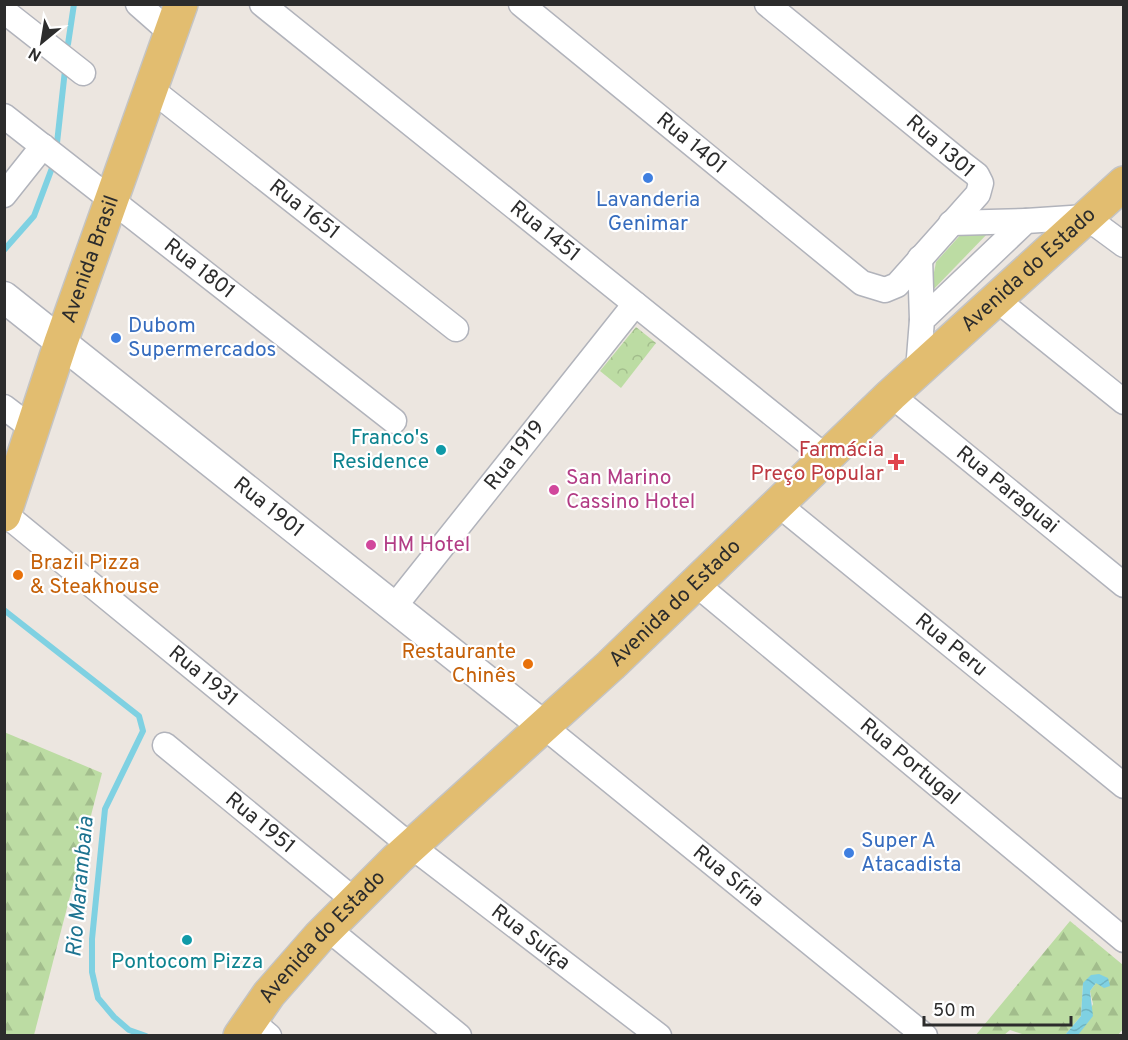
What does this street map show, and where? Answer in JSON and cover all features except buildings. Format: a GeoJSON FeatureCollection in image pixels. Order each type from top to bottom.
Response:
{"type":"FeatureCollection","features":[{"type":"Feature","properties":{"kind":"main road","name":"Avenida Brasil"},"geometry":{"type":"LineString","coordinates":[[5,514],[61,342],[176,19]]}},
{"type":"Feature","properties":{"kind":"main road","name":"Avenida do Estado"},"geometry":{"type":"LineString","coordinates":[[253,1030],[327,928],[407,843],[537,721],[696,584],[891,395],[1124,183]]}},
{"type":"Feature","properties":{"kind":"street"},"geometry":{"type":"LineString","coordinates":[[138,4],[176,19]]}},
{"type":"Feature","properties":{"kind":"street","name":"Rua 1451"},"geometry":{"type":"LineString","coordinates":[[262,4],[827,458]]}},
{"type":"Feature","properties":{"kind":"street","name":"Rua 1401"},"geometry":{"type":"LineString","coordinates":[[521,4],[862,283]]}},
{"type":"Feature","properties":{"kind":"street","name":"Rua 1301"},"geometry":{"type":"LineString","coordinates":[[767,4],[977,175],[981,183],[978,194],[897,285],[885,290],[862,283]]}},
{"type":"Feature","properties":{"kind":"street"},"geometry":{"type":"LineString","coordinates":[[4,11],[83,74]]}},
{"type":"Feature","properties":{"kind":"street","name":"Rua 1651"},"geometry":{"type":"LineString","coordinates":[[151,89],[456,329]]}},
{"type":"Feature","properties":{"kind":"street","name":"Rua 1801"},"geometry":{"type":"LineString","coordinates":[[4,116],[394,421]]}},
{"type":"Feature","properties":{"kind":"street"},"geometry":{"type":"LineString","coordinates":[[4,195],[43,146]]}},
{"type":"Feature","properties":{"kind":"street"},"geometry":{"type":"LineString","coordinates":[[951,223],[1086,217],[1124,245]]}},
{"type":"Feature","properties":{"kind":"street"},"geometry":{"type":"LineString","coordinates":[[922,320],[1026,221]]}},
{"type":"Feature","properties":{"kind":"street"},"geometry":{"type":"LineString","coordinates":[[918,370],[922,320],[920,258]]}},
{"type":"Feature","properties":{"kind":"street","name":"Rua 1901"},"geometry":{"type":"LineString","coordinates":[[4,297],[537,721]]}},
{"type":"Feature","properties":{"kind":"street"},"geometry":{"type":"LineString","coordinates":[[996,299],[1124,402]]}},
{"type":"Feature","properties":{"kind":"street","name":"Rua 1919"},"geometry":{"type":"LineString","coordinates":[[394,607],[635,304]]}},
{"type":"Feature","properties":{"kind":"street","name":"Rua Paraguai"},"geometry":{"type":"LineString","coordinates":[[891,395],[1124,585]]}},
{"type":"Feature","properties":{"kind":"street"},"geometry":{"type":"LineString","coordinates":[[4,407],[33,429]]}},
{"type":"Feature","properties":{"kind":"street","name":"Rua Peru"},"geometry":{"type":"LineString","coordinates":[[779,505],[1124,786]]}},
{"type":"Feature","properties":{"kind":"street","name":"Rua 1931"},"geometry":{"type":"LineString","coordinates":[[5,514],[407,843]]}},
{"type":"Feature","properties":{"kind":"street","name":"Rua Portugal"},"geometry":{"type":"LineString","coordinates":[[696,584],[1124,940]]}},
{"type":"Feature","properties":{"kind":"street","name":"Rua Síria"},"geometry":{"type":"LineString","coordinates":[[537,721],[925,1035]]}},
{"type":"Feature","properties":{"kind":"street","name":"Rua 1951"},"geometry":{"type":"LineString","coordinates":[[165,745],[354,900]]}},
{"type":"Feature","properties":{"kind":"street","name":"Rua Suíça"},"geometry":{"type":"LineString","coordinates":[[407,843],[659,1035]]}},
{"type":"Feature","properties":{"kind":"street"},"geometry":{"type":"LineString","coordinates":[[327,928],[459,1035]]}},
{"type":"Feature","properties":{"kind":"green space"},"geometry":{"type":"Polygon","coordinates":[[[964,231],[989,232],[930,293],[936,262],[964,231]]]}},
{"type":"Feature","properties":{"kind":"green space"},"geometry":{"type":"Polygon","coordinates":[[[636,327],[656,343],[621,388],[600,371],[636,327]]]}},
{"type":"Feature","properties":{"kind":"green space"},"geometry":{"type":"Polygon","coordinates":[[[4,732],[102,773],[34,1035],[5,1035],[4,732]]]}},
{"type":"Feature","properties":{"kind":"green space"},"geometry":{"type":"Polygon","coordinates":[[[1070,921],[1123,965],[1123,1029],[1118,1035],[1078,1035],[1093,1004],[1090,991],[1096,983],[1108,978],[1083,983],[1081,1016],[1065,1035],[1025,1035],[1010,1030],[1004,1035],[975,1036],[1070,921]]]}},
{"type":"Feature","properties":{"kind":"water"},"geometry":{"type":"Polygon","coordinates":[[[1099,974],[1108,978],[1110,986],[1104,988],[1096,983],[1090,991],[1093,1016],[1078,1035],[1065,1035],[1081,1016],[1083,983],[1091,975],[1099,974]]]}},
{"type":"Feature","properties":{"kind":"waterway"},"geometry":{"type":"LineString","coordinates":[[68,44],[74,4]]}},
{"type":"Feature","properties":{"kind":"waterway"},"geometry":{"type":"LineString","coordinates":[[57,143],[65,70]]}},
{"type":"Feature","properties":{"kind":"waterway"},"geometry":{"type":"LineString","coordinates":[[4,250],[34,216],[52,168]]}},
{"type":"Feature","properties":{"kind":"waterway","name":"Rio Marambaia"},"geometry":{"type":"LineString","coordinates":[[4,610],[139,716],[143,731],[105,809],[92,939],[92,972],[98,998],[114,1017],[129,1030],[146,1036]]}},
{"type":"Feature","properties":{"kind":"place","name":"Lavanderia Genimar"},"geometry":{"type":"Point","coordinates":[648,178]}},
{"type":"Feature","properties":{"kind":"place","name":"Dubom Supermercados"},"geometry":{"type":"Point","coordinates":[116,338]}},
{"type":"Feature","properties":{"kind":"place","name":"Franco's Residence"},"geometry":{"type":"Point","coordinates":[441,450]}},
{"type":"Feature","properties":{"kind":"place","name":"Farmácia Preço Popular"},"geometry":{"type":"Point","coordinates":[896,462]}},
{"type":"Feature","properties":{"kind":"place","name":"San Marino Cassino Hotel"},"geometry":{"type":"Point","coordinates":[554,490]}},
{"type":"Feature","properties":{"kind":"place","name":"HM Hotel"},"geometry":{"type":"Point","coordinates":[371,545]}},
{"type":"Feature","properties":{"kind":"place","name":"Brazil Pizza & Steakhouse"},"geometry":{"type":"Point","coordinates":[18,575]}},
{"type":"Feature","properties":{"kind":"place","name":"Restaurante Chinês"},"geometry":{"type":"Point","coordinates":[528,664]}},
{"type":"Feature","properties":{"kind":"place","name":"Super A Atacadista"},"geometry":{"type":"Point","coordinates":[849,853]}},
{"type":"Feature","properties":{"kind":"place","name":"Pontocom Pizza"},"geometry":{"type":"Point","coordinates":[187,940]}}]}
